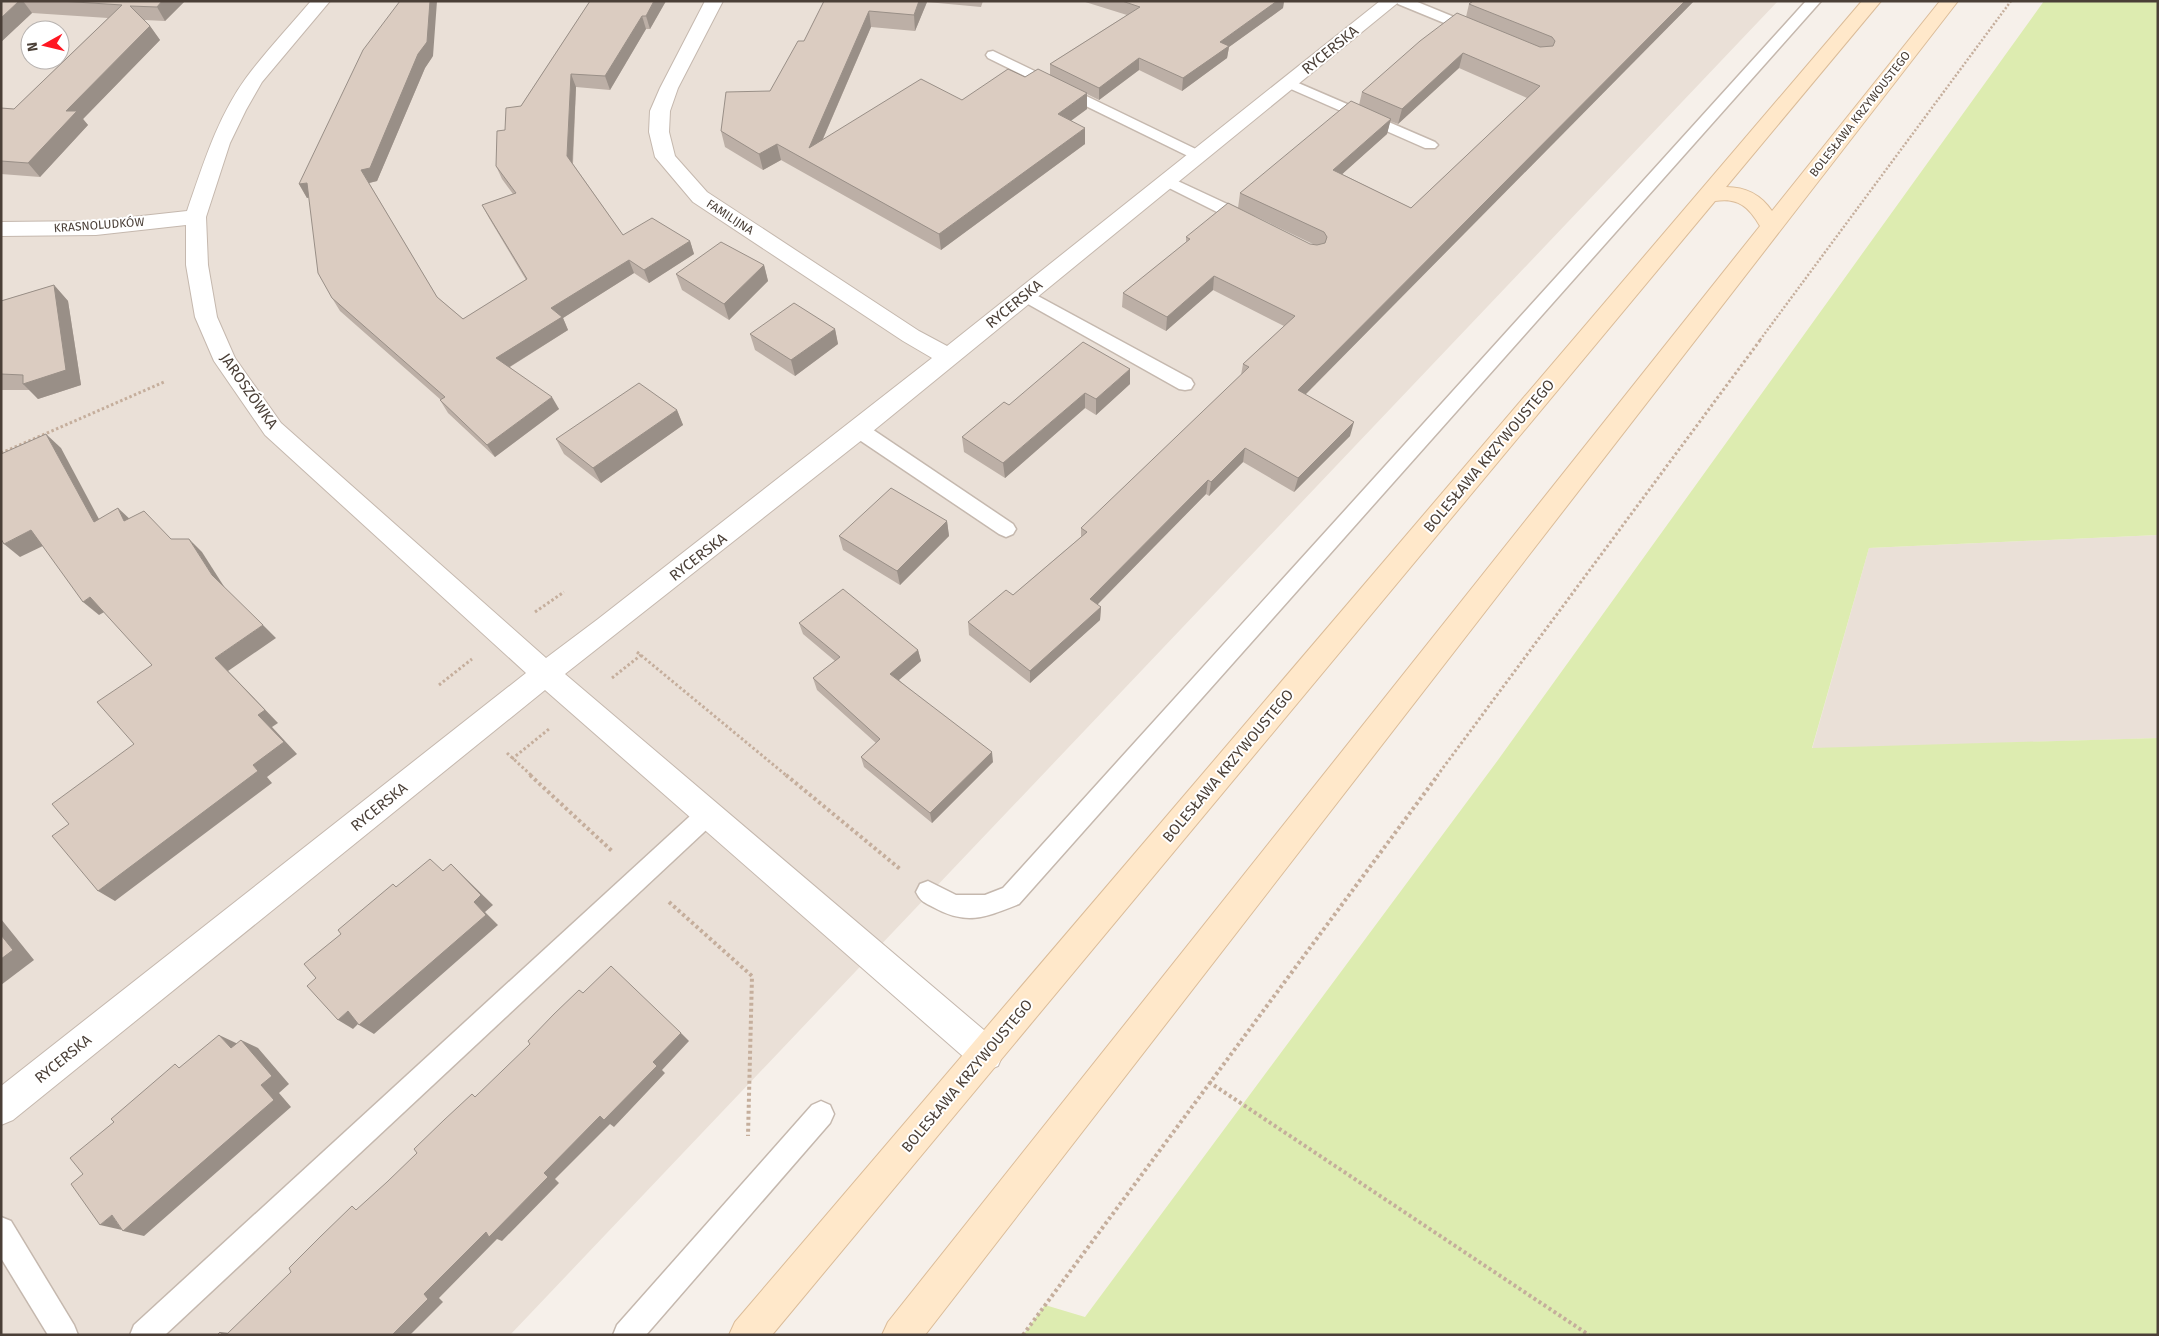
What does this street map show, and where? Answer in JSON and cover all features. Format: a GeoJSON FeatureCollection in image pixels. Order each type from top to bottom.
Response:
{"type":"FeatureCollection","features":[{"type":"Feature","properties":{"kind":"main road","name":"BOLESŁAWA KRZYWOUSTEGO"},"geometry":{"type":"LineString","coordinates":[[748,1335],[1872,1]]}},
{"type":"Feature","properties":{"kind":"main road","name":"BOLESŁAWA KRZYWOUSTEGO"},"geometry":{"type":"LineString","coordinates":[[901,1335],[1949,1]]}},
{"type":"Feature","properties":{"kind":"main road"},"geometry":{"type":"LineString","coordinates":[[1707,196],[1724,193],[1738,194],[1751,200],[1761,208],[1771,227]]}},
{"type":"Feature","properties":{"kind":"street","name":"JAROSZÓWKA"},"geometry":{"type":"LineString","coordinates":[[322,1],[254,80],[236,110],[220,143],[196,217],[197,265],[206,317],[225,361],[273,429],[545,674],[709,813],[986,1054]]}},
{"type":"Feature","properties":{"kind":"street","name":"FAMILIJNA"},"geometry":{"type":"LineString","coordinates":[[714,1],[669,88],[660,111],[659,132],[665,157],[700,197],[911,336],[948,357]]}},
{"type":"Feature","properties":{"kind":"street","name":"RYCERSKA"},"geometry":{"type":"LineString","coordinates":[[1,1108],[545,674],[608,627],[859,430],[1289,83],[1393,2]]}},
{"type":"Feature","properties":{"kind":"street","name":"KRASNOLUDKÓW"},"geometry":{"type":"LineString","coordinates":[[1,229],[96,228],[196,217]]}},
{"type":"Feature","properties":{"kind":"lane"},"geometry":{"type":"LineString","coordinates":[[928,892],[954,906],[985,906],[1011,896],[1814,1]]}},
{"type":"Feature","properties":{"kind":"lane"},"geometry":{"type":"LineString","coordinates":[[1393,2],[1486,35]]}},
{"type":"Feature","properties":{"kind":"lane"},"geometry":{"type":"LineString","coordinates":[[992,54],[1199,156]]}},
{"type":"Feature","properties":{"kind":"lane"},"geometry":{"type":"LineString","coordinates":[[1289,83],[1430,145]]}},
{"type":"Feature","properties":{"kind":"lane"},"geometry":{"type":"LineString","coordinates":[[1167,181],[1262,228]]}},
{"type":"Feature","properties":{"kind":"lane"},"geometry":{"type":"LineString","coordinates":[[1025,295],[1185,384]]}},
{"type":"Feature","properties":{"kind":"lane"},"geometry":{"type":"LineString","coordinates":[[859,430],[1006,529]]}},
{"type":"Feature","properties":{"kind":"lane"},"geometry":{"type":"LineString","coordinates":[[144,1335],[709,813]]}},
{"type":"Feature","properties":{"kind":"lane"},"geometry":{"type":"LineString","coordinates":[[627,1335],[821,1114]]}},
{"type":"Feature","properties":{"kind":"lane"},"geometry":{"type":"LineString","coordinates":[[1,1231],[64,1335]]}},
{"type":"Feature","properties":{"kind":"path"},"geometry":{"type":"LineString","coordinates":[[1023,1335],[2011,1]]}},
{"type":"Feature","properties":{"kind":"path"},"geometry":{"type":"LineString","coordinates":[[1,453],[164,382]]}},
{"type":"Feature","properties":{"kind":"path"},"geometry":{"type":"LineString","coordinates":[[608,627],[928,892]]}},
{"type":"Feature","properties":{"kind":"path"},"geometry":{"type":"LineString","coordinates":[[481,725],[512,759],[639,876],[752,976],[747,1199]]}},
{"type":"Feature","properties":{"kind":"path"},"geometry":{"type":"LineString","coordinates":[[1209,1082],[1589,1335]]}},
{"type":"Feature","properties":{"kind":"shaded area"},"geometry":{"type":"Polygon","coordinates":[[[1,1],[1778,1],[510,1335],[1,1335],[1,1]]]}},
{"type":"Feature","properties":{"kind":"shaded area"},"geometry":{"type":"Polygon","coordinates":[[[2158,535],[2158,738],[1812,749],[1869,548],[2158,535]]]}},
{"type":"Feature","properties":{"kind":"green space"},"geometry":{"type":"Polygon","coordinates":[[[2044,1],[2158,1],[2158,535],[1869,548],[1812,748],[2158,738],[2158,1335],[1023,1335],[1045,1305],[1085,1317],[1498,760],[2044,1]]]}},
{"type":"Feature","properties":{"kind":"building"},"geometry":{"type":"Polygon","coordinates":[[[1,1],[19,1],[1,18],[1,1]]]}},
{"type":"Feature","properties":{"kind":"building"},"geometry":{"type":"Polygon","coordinates":[[[60,1],[162,1],[157,7],[130,6],[150,26],[66,111],[77,111],[28,163],[1,161],[1,108],[14,109],[54,70],[70,70],[70,55],[122,5],[60,1]]]}},
{"type":"Feature","properties":{"kind":"building"},"geometry":{"type":"Polygon","coordinates":[[[400,1],[430,1],[427,42],[418,54],[370,168],[361,170],[437,297],[463,319],[527,279],[482,205],[516,193],[496,166],[497,131],[505,130],[506,108],[521,106],[590,1],[654,1],[646,16],[642,16],[605,76],[571,74],[567,156],[623,235],[652,218],[690,241],[644,270],[629,260],[551,308],[562,317],[496,358],[552,397],[487,445],[440,400],[445,397],[332,298],[318,273],[307,183],[299,184],[363,50],[400,1]]]}},
{"type":"Feature","properties":{"kind":"building"},"geometry":{"type":"Polygon","coordinates":[[[824,1],[919,1],[914,15],[869,11],[809,148],[921,79],[962,100],[1008,69],[1025,77],[1038,69],[1087,93],[1058,114],[1085,128],[939,234],[777,144],[759,154],[721,131],[726,92],[770,91],[798,41],[804,41],[824,1]]]}},
{"type":"Feature","properties":{"kind":"building"},"geometry":{"type":"Polygon","coordinates":[[[1122,1],[1277,1],[1220,42],[1229,46],[1183,78],[1139,58],[1099,88],[1050,64],[1140,7],[1122,1]]]}},
{"type":"Feature","properties":{"kind":"building"},"geometry":{"type":"Polygon","coordinates":[[[1473,1],[1685,1],[1298,390],[1354,422],[1298,478],[1245,448],[1211,482],[1208,480],[1090,599],[1101,607],[1030,671],[968,622],[1006,590],[1013,595],[1087,532],[1081,528],[1249,367],[1243,364],[1295,316],[1214,276],[1167,317],[1123,293],[1190,239],[1186,237],[1228,203],[1310,244],[1325,243],[1327,237],[1324,232],[1240,193],[1351,101],[1391,119],[1333,170],[1411,208],[1540,86],[1463,53],[1402,109],[1362,92],[1420,41],[1457,13],[1540,47],[1553,46],[1555,41],[1552,37],[1469,4],[1473,1]]]}},
{"type":"Feature","properties":{"kind":"building"},"geometry":{"type":"Polygon","coordinates":[[[721,242],[764,265],[724,304],[676,274],[721,242]]]}},
{"type":"Feature","properties":{"kind":"building"},"geometry":{"type":"Polygon","coordinates":[[[54,285],[66,370],[23,384],[23,375],[1,374],[1,301],[54,285]]]}},
{"type":"Feature","properties":{"kind":"building"},"geometry":{"type":"Polygon","coordinates":[[[794,303],[835,329],[791,360],[750,334],[794,303]]]}},
{"type":"Feature","properties":{"kind":"building"},"geometry":{"type":"Polygon","coordinates":[[[1083,342],[1130,369],[1096,399],[1085,393],[1003,463],[962,437],[1004,402],[1009,405],[1083,342]]]}},
{"type":"Feature","properties":{"kind":"building"},"geometry":{"type":"Polygon","coordinates":[[[639,383],[677,410],[593,468],[556,439],[639,383]]]}},
{"type":"Feature","properties":{"kind":"building"},"geometry":{"type":"Polygon","coordinates":[[[46,434],[94,522],[118,508],[124,521],[144,511],[171,539],[189,539],[212,575],[263,625],[215,658],[265,710],[258,715],[284,742],[253,765],[258,771],[98,891],[52,836],[69,824],[52,804],[134,744],[97,702],[152,665],[90,597],[83,602],[31,530],[4,544],[1,539],[1,454],[46,434]]]}},
{"type":"Feature","properties":{"kind":"building"},"geometry":{"type":"Polygon","coordinates":[[[891,488],[947,521],[897,571],[839,536],[891,488]]]}},
{"type":"Feature","properties":{"kind":"building"},"geometry":{"type":"Polygon","coordinates":[[[843,589],[918,650],[890,674],[992,752],[930,813],[861,757],[880,739],[813,678],[840,657],[799,623],[843,589]]]}},
{"type":"Feature","properties":{"kind":"building"},"geometry":{"type":"Polygon","coordinates":[[[430,859],[443,871],[451,864],[481,895],[474,902],[486,915],[359,1025],[348,1011],[338,1020],[307,986],[316,978],[304,964],[341,934],[338,930],[393,884],[396,887],[430,859]]]}},
{"type":"Feature","properties":{"kind":"building"},"geometry":{"type":"Polygon","coordinates":[[[1,935],[13,950],[1,959],[1,935]]]}},
{"type":"Feature","properties":{"kind":"building"},"geometry":{"type":"Polygon","coordinates":[[[611,966],[681,1033],[653,1062],[657,1066],[604,1120],[600,1116],[544,1173],[548,1177],[489,1237],[486,1232],[424,1294],[428,1299],[392,1335],[226,1335],[291,1272],[289,1268],[352,1206],[356,1210],[387,1182],[417,1153],[414,1149],[444,1120],[472,1094],[475,1097],[530,1044],[528,1041],[554,1014],[579,990],[583,993],[611,966]]]}},
{"type":"Feature","properties":{"kind":"building"},"geometry":{"type":"Polygon","coordinates":[[[219,1035],[231,1048],[241,1040],[272,1076],[261,1085],[274,1100],[123,1231],[112,1215],[100,1225],[71,1184],[83,1174],[70,1158],[114,1122],[111,1119],[175,1064],[179,1068],[219,1035]]]}}]}
